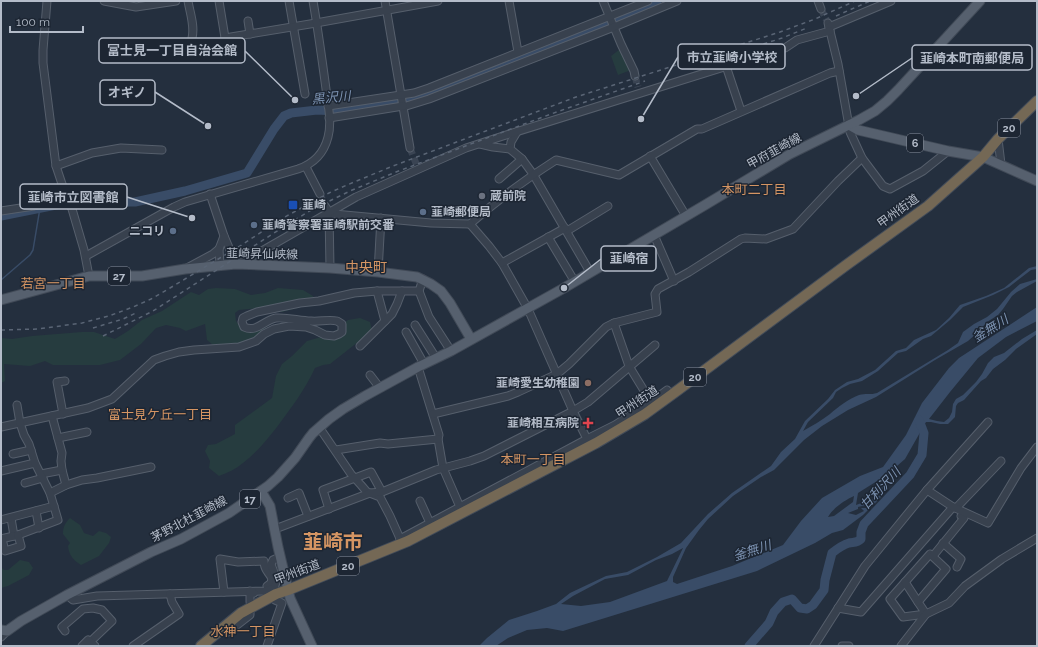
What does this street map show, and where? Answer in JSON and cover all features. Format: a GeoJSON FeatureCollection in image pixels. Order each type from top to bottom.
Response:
{"type":"FeatureCollection","features":[{"type":"Feature","properties":{"kind":"highway","name":"甲州街道"},"geometry":{"type":"LineString","coordinates":[[201,646],[241,613],[276,594],[289,594],[401,541],[596,443],[645,414],[928,206],[983,156],[998,139],[1037,101]]}},
{"type":"Feature","properties":{"kind":"main road","name":"甲府韮崎線"},"geometry":{"type":"LineString","coordinates":[[471,340],[575,282],[790,154],[874,111],[888,101],[980,1]]}},
{"type":"Feature","properties":{"kind":"main road","name":"6"},"geometry":{"type":"LineString","coordinates":[[849,125],[858,130],[948,151],[983,156]]}},
{"type":"Feature","properties":{"kind":"main road"},"geometry":{"type":"LineString","coordinates":[[983,156],[1037,181]]}},
{"type":"Feature","properties":{"kind":"main road","name":"韮崎昇仙峡線"},"geometry":{"type":"LineString","coordinates":[[1,300],[89,276],[142,276],[220,265],[239,264],[330,268],[378,272],[409,275],[423,279],[432,284],[441,291],[450,303],[471,340]]}},
{"type":"Feature","properties":{"kind":"main road","name":"茅野北杜韮崎線"},"geometry":{"type":"LineString","coordinates":[[3,633],[66,595],[203,528],[229,513],[261,491],[278,477],[295,458],[309,438],[319,427],[334,415],[380,388],[471,340]]}},
{"type":"Feature","properties":{"kind":"main road"},"geometry":{"type":"LineString","coordinates":[[261,491],[270,506],[289,594],[312,646]]}},
{"type":"Feature","properties":{"kind":"street"},"geometry":{"type":"LineString","coordinates":[[47,1],[43,63],[56,166],[69,200],[86,256],[89,276]]}},
{"type":"Feature","properties":{"kind":"street"},"geometry":{"type":"LineString","coordinates":[[104,1],[136,7],[176,1]]}},
{"type":"Feature","properties":{"kind":"street"},"geometry":{"type":"LineString","coordinates":[[188,1],[193,32],[192,38]]}},
{"type":"Feature","properties":{"kind":"street"},"geometry":{"type":"LineString","coordinates":[[219,1],[228,56]]}},
{"type":"Feature","properties":{"kind":"street"},"geometry":{"type":"LineString","coordinates":[[288,1],[305,94]]}},
{"type":"Feature","properties":{"kind":"street"},"geometry":{"type":"LineString","coordinates":[[86,256],[185,202],[260,181],[306,166],[316,159],[328,138],[329,118],[313,1]]}},
{"type":"Feature","properties":{"kind":"street"},"geometry":{"type":"LineString","coordinates":[[385,1],[410,148]]}},
{"type":"Feature","properties":{"kind":"street"},"geometry":{"type":"LineString","coordinates":[[225,38],[438,1]]}},
{"type":"Feature","properties":{"kind":"street"},"geometry":{"type":"LineString","coordinates":[[509,1],[518,52]]}},
{"type":"Feature","properties":{"kind":"street"},"geometry":{"type":"LineString","coordinates":[[604,1],[635,76]]}},
{"type":"Feature","properties":{"kind":"street"},"geometry":{"type":"LineString","coordinates":[[328,106],[400,95],[429,88],[648,1]]}},
{"type":"Feature","properties":{"kind":"street"},"geometry":{"type":"LineString","coordinates":[[329,118],[403,106],[429,99],[677,1]]}},
{"type":"Feature","properties":{"kind":"street"},"geometry":{"type":"LineString","coordinates":[[818,1],[821,9]]}},
{"type":"Feature","properties":{"kind":"street"},"geometry":{"type":"LineString","coordinates":[[210,194],[224,236],[239,264],[327,209],[466,148],[638,90],[785,48],[797,40],[891,1]]}},
{"type":"Feature","properties":{"kind":"street"},"geometry":{"type":"LineString","coordinates":[[248,21],[250,34]]}},
{"type":"Feature","properties":{"kind":"street"},"geometry":{"type":"LineString","coordinates":[[829,27],[850,132],[862,158],[883,186],[890,189],[923,171],[948,151]]}},
{"type":"Feature","properties":{"kind":"street"},"geometry":{"type":"LineString","coordinates":[[726,66],[741,111]]}},
{"type":"Feature","properties":{"kind":"street"},"geometry":{"type":"LineString","coordinates":[[327,209],[334,214],[431,223],[470,224],[493,204],[533,174],[556,160],[619,175],[697,129],[702,129],[830,73],[839,71]]}},
{"type":"Feature","properties":{"kind":"street"},"geometry":{"type":"LineString","coordinates":[[510,149],[511,142],[517,132]]}},
{"type":"Feature","properties":{"kind":"street"},"geometry":{"type":"LineString","coordinates":[[998,139],[1001,164]]}},
{"type":"Feature","properties":{"kind":"street"},"geometry":{"type":"LineString","coordinates":[[480,144],[510,149],[522,159],[533,174],[590,272]]}},
{"type":"Feature","properties":{"kind":"street"},"geometry":{"type":"LineString","coordinates":[[56,166],[92,153],[121,148],[162,150]]}},
{"type":"Feature","properties":{"kind":"street"},"geometry":{"type":"LineString","coordinates":[[650,156],[686,216]]}},
{"type":"Feature","properties":{"kind":"street"},"geometry":{"type":"LineString","coordinates":[[433,414],[508,396],[557,374],[606,327],[614,323],[657,312],[655,294],[658,289],[674,281],[741,239],[766,239],[793,229],[862,158]]}},
{"type":"Feature","properties":{"kind":"street"},"geometry":{"type":"LineString","coordinates":[[500,179],[522,159]]}},
{"type":"Feature","properties":{"kind":"street"},"geometry":{"type":"LineString","coordinates":[[306,166],[320,194]]}},
{"type":"Feature","properties":{"kind":"street"},"geometry":{"type":"LineString","coordinates":[[1,211],[69,200]]}},
{"type":"Feature","properties":{"kind":"street"},"geometry":{"type":"LineString","coordinates":[[502,263],[548,237],[566,230],[608,206]]}},
{"type":"Feature","properties":{"kind":"street"},"geometry":{"type":"LineString","coordinates":[[327,209],[330,268]]}},
{"type":"Feature","properties":{"kind":"street"},"geometry":{"type":"LineString","coordinates":[[378,272],[382,218]]}},
{"type":"Feature","properties":{"kind":"street"},"geometry":{"type":"LineString","coordinates":[[470,224],[502,263],[528,309],[587,439]]}},
{"type":"Feature","properties":{"kind":"street"},"geometry":{"type":"LineString","coordinates":[[654,235],[674,281]]}},
{"type":"Feature","properties":{"kind":"street"},"geometry":{"type":"LineString","coordinates":[[220,265],[219,249],[224,236]]}},
{"type":"Feature","properties":{"kind":"street"},"geometry":{"type":"LineString","coordinates":[[548,237],[575,282]]}},
{"type":"Feature","properties":{"kind":"street"},"geometry":{"type":"LineString","coordinates":[[185,269],[213,254],[219,249]]}},
{"type":"Feature","properties":{"kind":"street"},"geometry":{"type":"LineString","coordinates":[[423,279],[419,291],[429,317],[451,351]]}},
{"type":"Feature","properties":{"kind":"street"},"geometry":{"type":"LineString","coordinates":[[1,427],[88,408],[112,399],[154,360],[166,356],[186,351],[239,347],[256,341],[264,334],[274,329],[290,326],[312,329],[325,335],[334,336],[342,332],[342,324],[336,321],[310,322],[283,318],[270,320],[261,326],[252,329],[244,327],[242,322],[243,318],[257,312],[354,293],[377,291],[419,291]]}},
{"type":"Feature","properties":{"kind":"street"},"geometry":{"type":"LineString","coordinates":[[377,291],[385,321]]}},
{"type":"Feature","properties":{"kind":"street"},"geometry":{"type":"LineString","coordinates":[[360,346],[392,314],[402,291]]}},
{"type":"Feature","properties":{"kind":"street"},"geometry":{"type":"LineString","coordinates":[[614,323],[629,366],[651,402]]}},
{"type":"Feature","properties":{"kind":"street"},"geometry":{"type":"LineString","coordinates":[[414,325],[436,358]]}},
{"type":"Feature","properties":{"kind":"street"},"geometry":{"type":"LineString","coordinates":[[406,332],[421,366],[439,435],[438,439],[443,468],[460,507]]}},
{"type":"Feature","properties":{"kind":"street"},"geometry":{"type":"LineString","coordinates":[[274,529],[370,493],[382,492],[443,468],[484,456],[588,402],[655,345]]}},
{"type":"Feature","properties":{"kind":"street"},"geometry":{"type":"LineString","coordinates":[[370,375],[380,388]]}},
{"type":"Feature","properties":{"kind":"street"},"geometry":{"type":"LineString","coordinates":[[63,414],[57,382],[65,381]]}},
{"type":"Feature","properties":{"kind":"street"},"geometry":{"type":"LineString","coordinates":[[319,427],[355,479],[370,493],[380,497],[401,541],[430,523],[615,425],[667,390]]}},
{"type":"Feature","properties":{"kind":"street"},"geometry":{"type":"LineString","coordinates":[[11,518],[16,535],[21,546],[5,551],[1,539],[16,535],[39,528],[58,520],[50,493],[24,435],[17,405]]}},
{"type":"Feature","properties":{"kind":"street"},"geometry":{"type":"LineString","coordinates":[[52,416],[62,453],[62,470],[66,485]]}},
{"type":"Feature","properties":{"kind":"street"},"geometry":{"type":"LineString","coordinates":[[814,646],[865,566],[927,490],[988,422]]}},
{"type":"Feature","properties":{"kind":"street"},"geometry":{"type":"LineString","coordinates":[[58,438],[87,432]]}},
{"type":"Feature","properties":{"kind":"street"},"geometry":{"type":"LineString","coordinates":[[336,450],[380,443],[388,444],[438,439]]}},
{"type":"Feature","properties":{"kind":"street"},"geometry":{"type":"LineString","coordinates":[[927,490],[955,508],[988,523],[1021,468],[1037,447]]}},
{"type":"Feature","properties":{"kind":"street"},"geometry":{"type":"LineString","coordinates":[[13,454],[31,450]]}},
{"type":"Feature","properties":{"kind":"street"},"geometry":{"type":"LineString","coordinates":[[838,608],[861,612],[955,508],[1001,461]]}},
{"type":"Feature","properties":{"kind":"street"},"geometry":{"type":"LineString","coordinates":[[1,471],[35,462]]}},
{"type":"Feature","properties":{"kind":"street"},"geometry":{"type":"LineString","coordinates":[[50,493],[66,485],[82,480],[150,467]]}},
{"type":"Feature","properties":{"kind":"street"},"geometry":{"type":"LineString","coordinates":[[25,483],[62,470]]}},
{"type":"Feature","properties":{"kind":"street"},"geometry":{"type":"LineString","coordinates":[[329,509],[323,490],[371,472],[382,492]]}},
{"type":"Feature","properties":{"kind":"street"},"geometry":{"type":"LineString","coordinates":[[288,498],[299,493],[308,516]]}},
{"type":"Feature","properties":{"kind":"street"},"geometry":{"type":"LineString","coordinates":[[420,501],[430,523]]}},
{"type":"Feature","properties":{"kind":"street"},"geometry":{"type":"LineString","coordinates":[[1,520],[54,506]]}},
{"type":"Feature","properties":{"kind":"street"},"geometry":{"type":"LineString","coordinates":[[36,511],[39,528]]}},
{"type":"Feature","properties":{"kind":"street"},"geometry":{"type":"LineString","coordinates":[[933,556],[964,518],[960,516]]}},
{"type":"Feature","properties":{"kind":"street"},"geometry":{"type":"LineString","coordinates":[[918,602],[946,569],[930,554],[890,599],[903,617],[926,614],[948,603],[965,586],[1002,559],[1037,538]]}},
{"type":"Feature","properties":{"kind":"street"},"geometry":{"type":"LineString","coordinates":[[943,544],[961,559],[957,567]]}},
{"type":"Feature","properties":{"kind":"street"},"geometry":{"type":"LineString","coordinates":[[267,586],[271,583],[273,575],[271,564],[273,560],[280,558]]}},
{"type":"Feature","properties":{"kind":"street"},"geometry":{"type":"LineString","coordinates":[[66,595],[73,600],[78,600],[97,596],[265,591],[274,588],[276,576],[266,569],[264,561],[238,562],[220,559],[224,592]]}},
{"type":"Feature","properties":{"kind":"street"},"geometry":{"type":"LineString","coordinates":[[905,582],[926,614]]}},
{"type":"Feature","properties":{"kind":"street"},"geometry":{"type":"LineString","coordinates":[[250,591],[262,596]]}},
{"type":"Feature","properties":{"kind":"street"},"geometry":{"type":"LineString","coordinates":[[250,591],[250,602]]}},
{"type":"Feature","properties":{"kind":"street"},"geometry":{"type":"LineString","coordinates":[[133,646],[179,614],[172,602],[170,594]]}},
{"type":"Feature","properties":{"kind":"street"},"geometry":{"type":"LineString","coordinates":[[78,600],[83,609]]}},
{"type":"Feature","properties":{"kind":"street"},"geometry":{"type":"LineString","coordinates":[[267,646],[282,603],[275,600]]}},
{"type":"Feature","properties":{"kind":"street"},"geometry":{"type":"LineString","coordinates":[[65,631],[62,627],[83,609],[92,608],[102,610],[112,621],[92,644],[88,640],[82,646]]}},
{"type":"Feature","properties":{"kind":"street"},"geometry":{"type":"LineString","coordinates":[[228,632],[250,615],[250,613]]}},
{"type":"Feature","properties":{"kind":"street"},"geometry":{"type":"LineString","coordinates":[[901,646],[926,614]]}},
{"type":"Feature","properties":{"kind":"street"},"geometry":{"type":"LineString","coordinates":[[842,646],[849,646]]}},
{"type":"Feature","properties":{"kind":"green space"},"geometry":{"type":"Polygon","coordinates":[[[620,49],[631,70],[618,75],[611,56],[620,49]]]}},
{"type":"Feature","properties":{"kind":"green space"},"geometry":{"type":"Polygon","coordinates":[[[278,288],[303,290],[313,296],[317,303],[282,312],[258,308],[239,310],[235,313],[236,321],[240,327],[252,326],[263,320],[273,321],[251,341],[235,344],[213,345],[207,340],[205,324],[186,331],[166,325],[156,328],[141,344],[120,360],[100,365],[53,365],[45,361],[30,366],[4,364],[5,381],[1,383],[1,338],[12,339],[32,336],[94,332],[115,339],[142,320],[162,311],[191,292],[199,295],[208,289],[235,289],[251,295],[265,293],[278,288]]]}},
{"type":"Feature","properties":{"kind":"green space"},"geometry":{"type":"Polygon","coordinates":[[[360,318],[370,322],[372,331],[330,364],[315,368],[293,406],[257,451],[237,467],[219,476],[209,468],[210,461],[205,451],[208,445],[216,444],[235,434],[235,425],[272,398],[276,376],[282,364],[307,341],[335,331],[348,320],[360,318]]]}},
{"type":"Feature","properties":{"kind":"green space"},"geometry":{"type":"Polygon","coordinates":[[[70,518],[80,525],[84,533],[93,536],[99,531],[106,533],[111,537],[109,543],[99,556],[81,565],[70,555],[68,546],[70,543],[63,534],[63,529],[70,518]]]}},
{"type":"Feature","properties":{"kind":"green space"},"geometry":{"type":"Polygon","coordinates":[[[20,560],[29,562],[33,568],[29,575],[1,588],[1,567],[4,570],[8,570],[20,560]]]}},
{"type":"Feature","properties":{"kind":"water"},"geometry":{"type":"Polygon","coordinates":[[[1037,266],[1037,269],[1031,270],[1009,287],[963,307],[931,336],[923,339],[906,351],[898,353],[878,371],[862,381],[850,384],[836,392],[833,398],[808,422],[803,431],[851,399],[861,394],[877,393],[948,350],[958,343],[963,332],[997,309],[1011,292],[1020,284],[1037,279],[1037,281],[1012,296],[998,315],[987,322],[968,341],[876,397],[848,410],[822,426],[804,440],[774,470],[733,496],[708,519],[686,548],[673,577],[673,582],[677,584],[732,566],[783,545],[801,521],[822,498],[860,476],[883,467],[906,435],[922,403],[949,368],[959,358],[1037,307],[1037,321],[1006,337],[978,358],[929,419],[944,422],[949,418],[956,399],[963,395],[976,382],[988,363],[994,357],[1004,353],[1037,330],[1037,334],[1016,349],[993,369],[964,400],[958,403],[956,406],[955,417],[948,424],[926,422],[905,459],[889,473],[887,487],[880,498],[863,515],[843,530],[832,533],[815,543],[757,571],[563,631],[547,628],[527,630],[508,638],[496,646],[479,646],[509,620],[556,604],[570,593],[606,576],[627,572],[681,543],[708,514],[732,493],[771,466],[781,452],[795,439],[805,421],[828,399],[835,390],[847,382],[858,379],[875,370],[896,351],[906,348],[914,340],[936,330],[960,305],[1004,288],[1029,268],[1037,266]],[[885,476],[858,493],[856,505],[875,498],[883,485],[885,476]],[[854,496],[836,507],[828,517],[834,516],[853,502],[854,496]],[[866,505],[858,507],[858,509],[848,513],[856,515],[864,511],[861,508],[867,508],[870,505],[866,505]],[[683,548],[656,560],[628,575],[605,579],[561,604],[581,606],[610,602],[667,581],[683,548]]]}},
{"type":"Feature","properties":{"kind":"waterway","name":"黒沢川"},"geometry":{"type":"LineString","coordinates":[[1,216],[76,201],[135,202],[185,191],[247,173],[274,129],[284,116],[291,113],[363,108],[413,99],[516,59],[657,1]]}},
{"type":"Feature","properties":{"kind":"waterway"},"geometry":{"type":"LineString","coordinates":[[1,280],[30,255],[33,250],[40,208]]}},
{"type":"Feature","properties":{"kind":"waterway","name":"甘利沢川"},"geometry":{"type":"LineString","coordinates":[[749,646],[769,623],[774,612],[783,602],[792,599],[800,608],[807,609],[813,605],[824,590],[832,553],[844,545],[857,542],[861,539],[861,532],[864,524],[910,475],[922,455],[924,433],[919,420]]}},
{"type":"Feature","properties":{"kind":"tunnel"},"geometry":{"type":"LineString","coordinates":[[821,9],[828,23]]}},
{"type":"Feature","properties":{"kind":"tunnel"},"geometry":{"type":"LineString","coordinates":[[635,76],[638,87]]}},
{"type":"Feature","properties":{"kind":"tunnel"},"geometry":{"type":"LineString","coordinates":[[410,148],[417,166]]}},
{"type":"Feature","properties":{"kind":"tunnel"},"geometry":{"type":"LineString","coordinates":[[320,194],[325,206]]}},
{"type":"Feature","properties":{"kind":"railway"},"geometry":{"type":"LineString","coordinates":[[1,330],[38,329],[82,323],[109,316],[133,307],[170,288],[283,218],[347,185],[393,166],[576,97],[780,32],[815,19],[855,1]]}},
{"type":"Feature","properties":{"kind":"railway"},"geometry":{"type":"LineString","coordinates":[[836,16],[870,1]]}},
{"type":"Feature","properties":{"kind":"railway"},"geometry":{"type":"LineString","coordinates":[[733,54],[807,28]]}},
{"type":"Feature","properties":{"kind":"railway"},"geometry":{"type":"LineString","coordinates":[[103,336],[153,311],[288,224],[313,209],[350,191],[396,172],[551,114],[645,81]]}},
{"type":"Feature","properties":{"kind":"railway"},"geometry":{"type":"LineString","coordinates":[[93,328],[123,319],[138,312]]}},
{"type":"Feature","properties":{"kind":"place","name":"韮崎本町南郵便局"},"geometry":{"type":"Point","coordinates":[856,96]}},
{"type":"Feature","properties":{"kind":"place","name":"富士見一丁目自治会館"},"geometry":{"type":"Point","coordinates":[295,100]}},
{"type":"Feature","properties":{"kind":"place","name":"市立韮崎小学校"},"geometry":{"type":"Point","coordinates":[641,119]}},
{"type":"Feature","properties":{"kind":"place","name":"オギノ"},"geometry":{"type":"Point","coordinates":[208,126]}},
{"type":"Feature","properties":{"kind":"place","name":"蔵前院"},"geometry":{"type":"Point","coordinates":[482,196]}},
{"type":"Feature","properties":{"kind":"place","name":"韮崎"},"geometry":{"type":"Point","coordinates":[293,205]}},
{"type":"Feature","properties":{"kind":"place","name":"韮崎郵便局"},"geometry":{"type":"Point","coordinates":[423,212]}},
{"type":"Feature","properties":{"kind":"place","name":"韮崎市立図書館"},"geometry":{"type":"Point","coordinates":[192,218]}},
{"type":"Feature","properties":{"kind":"place","name":"韮崎警察署韮崎駅前交番"},"geometry":{"type":"Point","coordinates":[254,225]}},
{"type":"Feature","properties":{"kind":"place","name":"ニコリ"},"geometry":{"type":"Point","coordinates":[173,231]}},
{"type":"Feature","properties":{"kind":"place","name":"韮崎宿"},"geometry":{"type":"Point","coordinates":[564,288]}},
{"type":"Feature","properties":{"kind":"place","name":"韮崎愛生幼稚園"},"geometry":{"type":"Point","coordinates":[588,383]}},
{"type":"Feature","properties":{"kind":"place","name":"韮崎相互病院"},"geometry":{"type":"Point","coordinates":[588,423]}},
{"type":"Feature","properties":{"kind":"district","name":"本町二丁目"},"geometry":{"type":"Point","coordinates":[754,189]}},
{"type":"Feature","properties":{"kind":"district","name":"中央町"},"geometry":{"type":"Point","coordinates":[366,267]}},
{"type":"Feature","properties":{"kind":"district","name":"若宮一丁目"},"geometry":{"type":"Point","coordinates":[53,283]}},
{"type":"Feature","properties":{"kind":"district","name":"富士見ケ丘一丁目"},"geometry":{"type":"Point","coordinates":[160,414]}},
{"type":"Feature","properties":{"kind":"district","name":"本町一丁目"},"geometry":{"type":"Point","coordinates":[533,459]}},
{"type":"Feature","properties":{"kind":"district","name":"韮崎市"},"geometry":{"type":"Point","coordinates":[333,542]}},
{"type":"Feature","properties":{"kind":"district","name":"水神一丁目"},"geometry":{"type":"Point","coordinates":[243,631]}},
{"type":"Feature","properties":{"kind":"water label","name":"釜無川"},"geometry":{"type":"Point","coordinates":[990,328]}},
{"type":"Feature","properties":{"kind":"water label","name":"釜無川"},"geometry":{"type":"Point","coordinates":[752,550]}}]}
